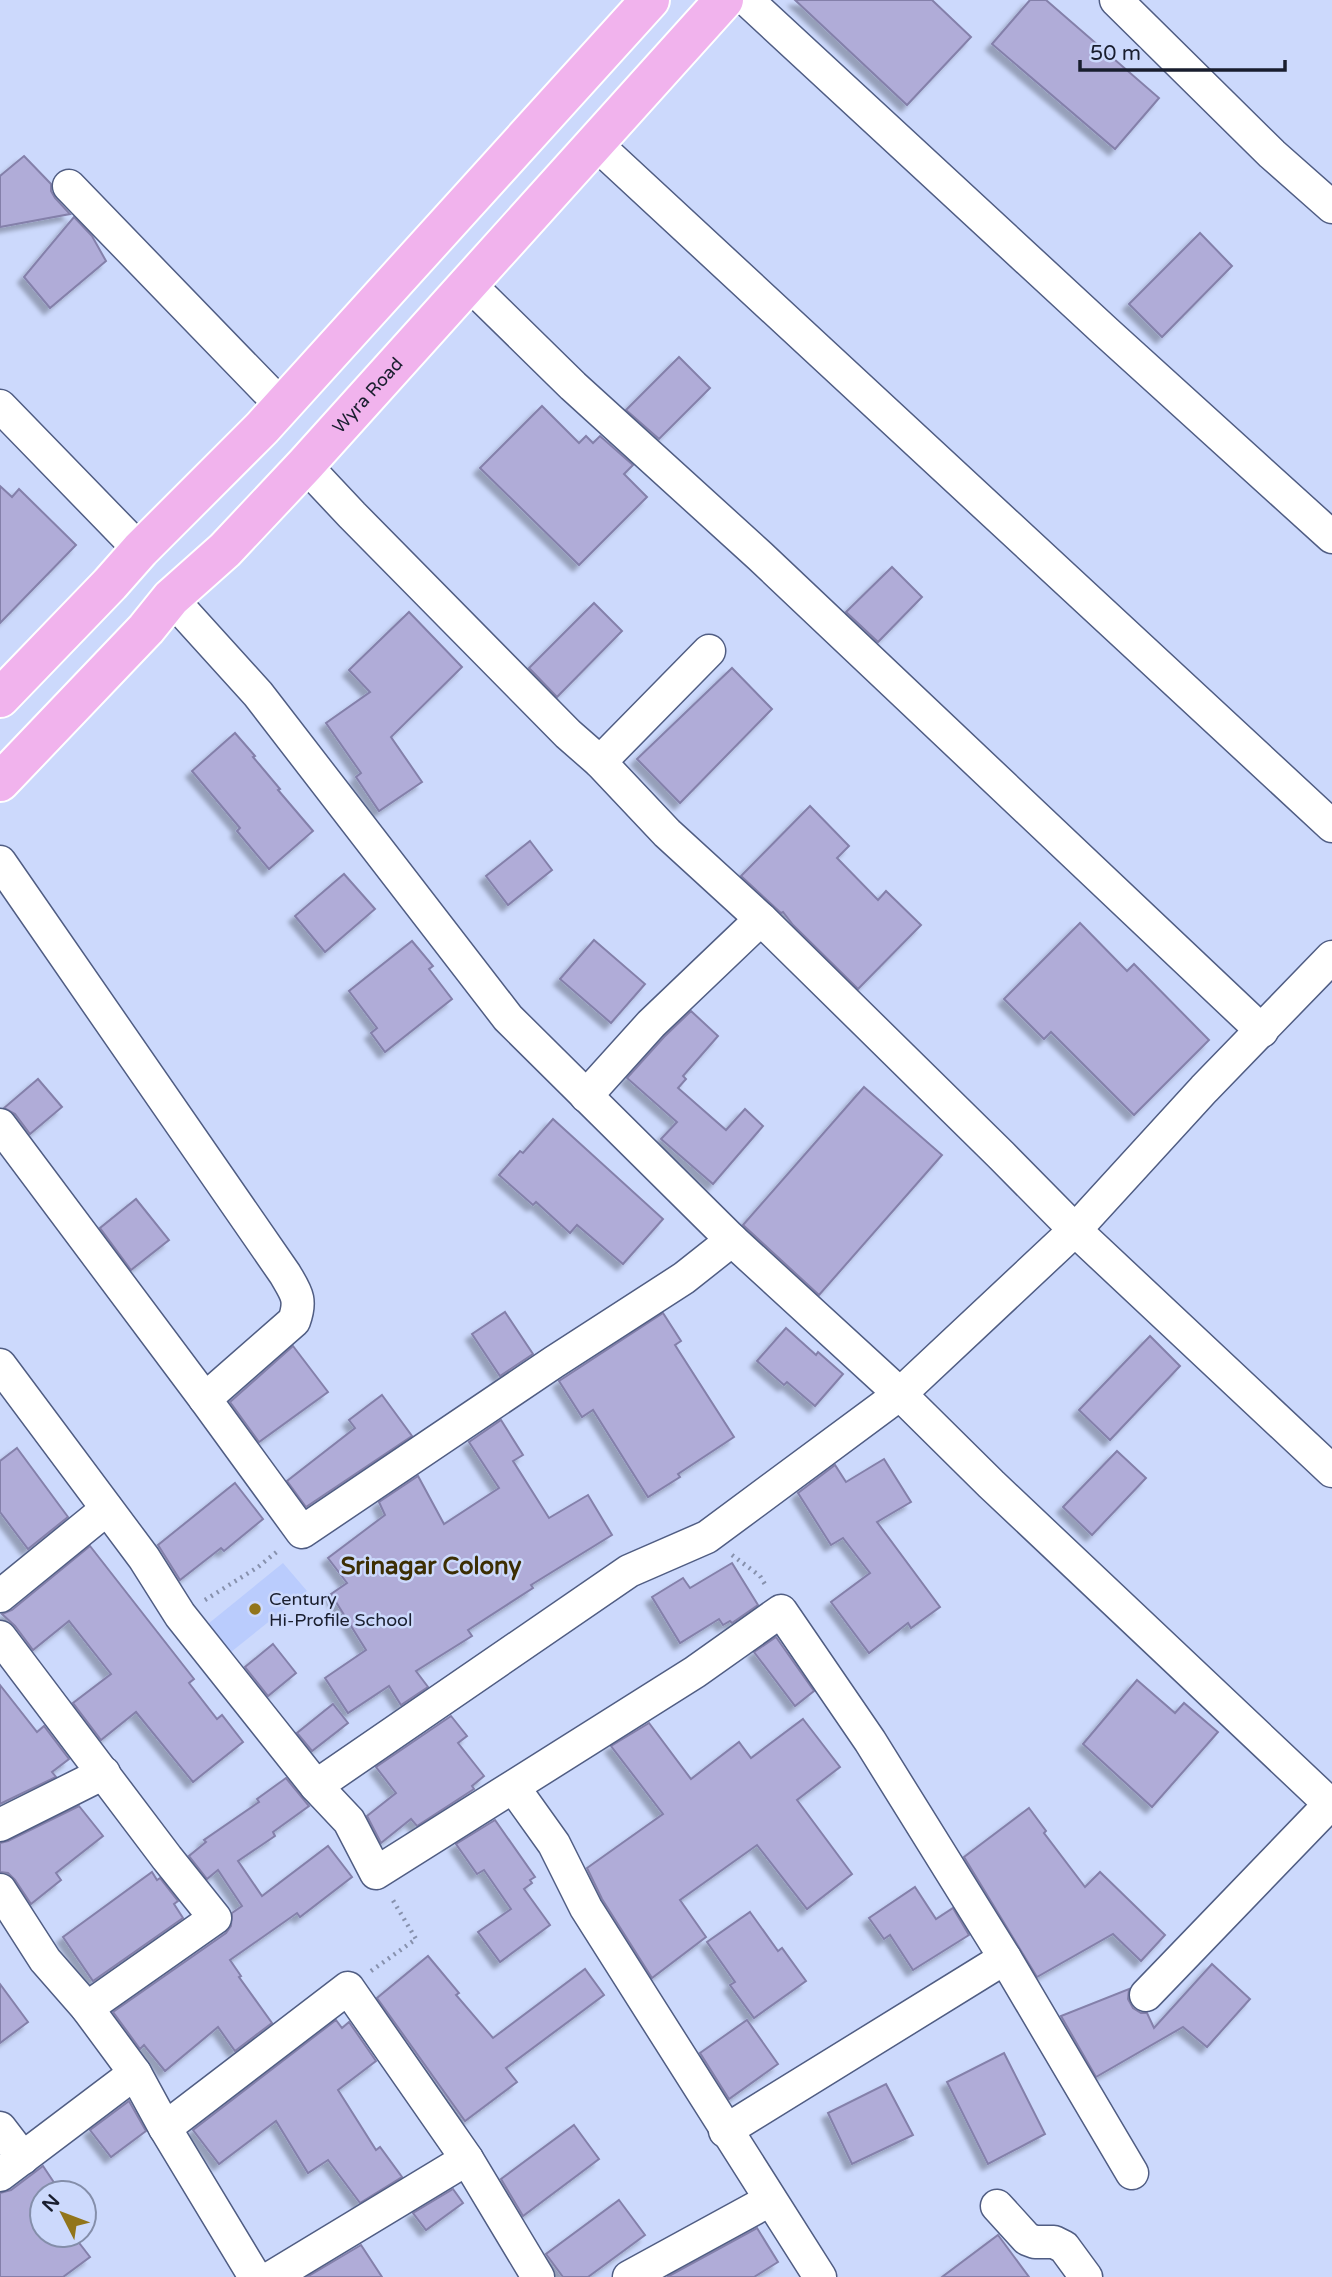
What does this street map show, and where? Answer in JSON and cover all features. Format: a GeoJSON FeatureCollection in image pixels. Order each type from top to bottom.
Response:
{"type":"FeatureCollection","features":[{"type":"Feature","properties":{"kind":"main road"},"geometry":{"type":"LineString","coordinates":[[0,698],[140,550],[282,406],[650,0]]}},
{"type":"Feature","properties":{"kind":"main road","name":"Wyra Road"},"geometry":{"type":"LineString","coordinates":[[0,782],[146,629],[171,598],[225,550],[305,465],[724,0]]}},
{"type":"Feature","properties":{"kind":"main road"},"geometry":{"type":"LineString","coordinates":[[183,506],[225,550]]}},
{"type":"Feature","properties":{"kind":"street"},"geometry":{"type":"LineString","coordinates":[[747,0],[1332,537]]}},
{"type":"Feature","properties":{"kind":"street"},"geometry":{"type":"LineString","coordinates":[[1116,0],[1272,154],[1332,207]]}},
{"type":"Feature","properties":{"kind":"street"},"geometry":{"type":"LineString","coordinates":[[595,143],[1332,826]]}},
{"type":"Feature","properties":{"kind":"street"},"geometry":{"type":"LineString","coordinates":[[69,186],[282,406]]}},
{"type":"Feature","properties":{"kind":"street"},"geometry":{"type":"LineString","coordinates":[[469,284],[573,386],[760,556],[1262,1031]]}},
{"type":"Feature","properties":{"kind":"street"},"geometry":{"type":"LineString","coordinates":[[0,406],[140,550]]}},
{"type":"Feature","properties":{"kind":"street"},"geometry":{"type":"LineString","coordinates":[[305,465],[667,833],[761,919],[1002,1154],[1075,1230],[1332,1471]]}},
{"type":"Feature","properties":{"kind":"street"},"geometry":{"type":"LineString","coordinates":[[171,598],[258,694],[508,1018],[732,1240],[900,1394],[991,1484],[1331,1805],[1146,1995]]}},
{"type":"Feature","properties":{"kind":"street"},"geometry":{"type":"LineString","coordinates":[[600,762],[709,652]]}},
{"type":"Feature","properties":{"kind":"street"},"geometry":{"type":"LineString","coordinates":[[0,862],[285,1274],[297,1296],[299,1305],[294,1321],[205,1399]]}},
{"type":"Feature","properties":{"kind":"street"},"geometry":{"type":"LineString","coordinates":[[586,1096],[651,1024],[761,919]]}},
{"type":"Feature","properties":{"kind":"street"},"geometry":{"type":"LineString","coordinates":[[316,1786],[629,1571],[707,1536],[900,1394],[1075,1230],[1204,1089],[1332,957]]}},
{"type":"Feature","properties":{"kind":"street"},"geometry":{"type":"LineString","coordinates":[[0,1125],[302,1532],[684,1278],[732,1240]]}},
{"type":"Feature","properties":{"kind":"street"},"geometry":{"type":"LineString","coordinates":[[0,1365],[144,1558],[180,1615],[316,1786],[349,1821],[376,1873],[695,1672],[781,1611],[870,1741],[1005,1958],[1132,2173]]}},
{"type":"Feature","properties":{"kind":"street"},"geometry":{"type":"LineString","coordinates":[[0,1596],[107,1509]]}},
{"type":"Feature","properties":{"kind":"street"},"geometry":{"type":"LineString","coordinates":[[0,1637],[215,1918],[87,2008]]}},
{"type":"Feature","properties":{"kind":"street"},"geometry":{"type":"LineString","coordinates":[[0,1825],[104,1773]]}},
{"type":"Feature","properties":{"kind":"street"},"geometry":{"type":"LineString","coordinates":[[514,1788],[554,1844],[586,1908],[820,2277]]}},
{"type":"Feature","properties":{"kind":"street"},"geometry":{"type":"LineString","coordinates":[[0,1891],[44,1960],[87,2008],[135,2073],[255,2277]]}},
{"type":"Feature","properties":{"kind":"street"},"geometry":{"type":"LineString","coordinates":[[725,2131],[1005,1958]]}},
{"type":"Feature","properties":{"kind":"street"},"geometry":{"type":"LineString","coordinates":[[165,2128],[348,1988],[467,2159],[538,2277]]}},
{"type":"Feature","properties":{"kind":"street"},"geometry":{"type":"LineString","coordinates":[[0,2128],[11,2166],[135,2073]]}},
{"type":"Feature","properties":{"kind":"street"},"geometry":{"type":"LineString","coordinates":[[272,2277],[467,2159]]}},
{"type":"Feature","properties":{"kind":"street"},"geometry":{"type":"LineString","coordinates":[[629,2277],[770,2200]]}},
{"type":"Feature","properties":{"kind":"street"},"geometry":{"type":"LineString","coordinates":[[998,2206],[1027,2239],[1054,2242],[1064,2247],[1086,2277]]}},
{"type":"Feature","properties":{"kind":"path"},"geometry":{"type":"LineString","coordinates":[[180,1615],[258,1567],[302,1532]]}},
{"type":"Feature","properties":{"kind":"path"},"geometry":{"type":"LineString","coordinates":[[707,1536],[760,1576],[781,1611]]}},
{"type":"Feature","properties":{"kind":"path"},"geometry":{"type":"LineString","coordinates":[[348,1988],[416,1939],[376,1873]]}},
{"type":"Feature","properties":{"kind":"shaded area","name":"Century Hi-Profile School"},"geometry":{"type":"Polygon","coordinates":[[[283,1563],[307,1591],[226,1656],[203,1628],[283,1563]]]}},
{"type":"Feature","properties":{"kind":"building"},"geometry":{"type":"Polygon","coordinates":[[[795,0],[932,0],[971,37],[907,105],[795,0]]]}},
{"type":"Feature","properties":{"kind":"building"},"geometry":{"type":"Polygon","coordinates":[[[1030,0],[1046,0],[1159,98],[1115,149],[992,44],[1030,0]]]}},
{"type":"Feature","properties":{"kind":"building"},"geometry":{"type":"Polygon","coordinates":[[[24,156],[51,184],[55,198],[70,214],[0,227],[0,176],[24,156]]]}},
{"type":"Feature","properties":{"kind":"building"},"geometry":{"type":"Polygon","coordinates":[[[74,217],[92,236],[106,261],[50,308],[24,277],[74,217]]]}},
{"type":"Feature","properties":{"kind":"building"},"geometry":{"type":"Polygon","coordinates":[[[1200,233],[1232,266],[1162,337],[1129,304],[1200,233]]]}},
{"type":"Feature","properties":{"kind":"building"},"geometry":{"type":"Polygon","coordinates":[[[679,357],[710,388],[659,439],[626,410],[679,357]]]}},
{"type":"Feature","properties":{"kind":"building"},"geometry":{"type":"Polygon","coordinates":[[[542,406],[579,443],[586,436],[593,443],[600,436],[633,465],[624,474],[647,497],[579,565],[480,468],[542,406]]]}},
{"type":"Feature","properties":{"kind":"building"},"geometry":{"type":"Polygon","coordinates":[[[0,486],[12,497],[19,489],[76,545],[0,623],[0,486]]]}},
{"type":"Feature","properties":{"kind":"building"},"geometry":{"type":"Polygon","coordinates":[[[892,567],[922,597],[878,642],[846,612],[892,567]]]}},
{"type":"Feature","properties":{"kind":"building"},"geometry":{"type":"Polygon","coordinates":[[[594,603],[622,631],[557,697],[529,668],[594,603]]]}},
{"type":"Feature","properties":{"kind":"building"},"geometry":{"type":"Polygon","coordinates":[[[409,612],[462,667],[391,737],[422,782],[379,811],[356,777],[361,773],[326,723],[370,692],[349,670],[409,612]]]}},
{"type":"Feature","properties":{"kind":"building"},"geometry":{"type":"Polygon","coordinates":[[[732,668],[772,709],[680,803],[637,759],[732,668]]]}},
{"type":"Feature","properties":{"kind":"building"},"geometry":{"type":"Polygon","coordinates":[[[235,733],[313,831],[269,869],[237,831],[240,828],[192,771],[235,733]]]}},
{"type":"Feature","properties":{"kind":"building"},"geometry":{"type":"Polygon","coordinates":[[[810,806],[849,846],[837,858],[878,900],[886,891],[921,925],[858,989],[783,912],[741,876],[810,806]]]}},
{"type":"Feature","properties":{"kind":"building"},"geometry":{"type":"Polygon","coordinates":[[[530,841],[552,870],[508,905],[486,876],[530,841]]]}},
{"type":"Feature","properties":{"kind":"building"},"geometry":{"type":"Polygon","coordinates":[[[344,874],[375,909],[325,952],[295,916],[344,874]]]}},
{"type":"Feature","properties":{"kind":"building"},"geometry":{"type":"Polygon","coordinates":[[[1080,923],[1127,971],[1134,964],[1209,1040],[1134,1115],[1051,1032],[1044,1039],[1004,999],[1080,923]]]}},
{"type":"Feature","properties":{"kind":"building"},"geometry":{"type":"Polygon","coordinates":[[[594,940],[645,984],[611,1023],[560,979],[594,940]]]}},
{"type":"Feature","properties":{"kind":"building"},"geometry":{"type":"Polygon","coordinates":[[[412,941],[433,966],[429,969],[452,999],[385,1052],[371,1033],[377,1028],[349,991],[412,941]]]}},
{"type":"Feature","properties":{"kind":"building"},"geometry":{"type":"Polygon","coordinates":[[[691,1011],[718,1036],[683,1076],[686,1079],[678,1088],[726,1130],[745,1109],[763,1126],[713,1184],[661,1139],[677,1122],[627,1078],[691,1011]]]}},
{"type":"Feature","properties":{"kind":"building"},"geometry":{"type":"Polygon","coordinates":[[[38,1079],[62,1107],[30,1134],[15,1114],[4,1108],[38,1079]]]}},
{"type":"Feature","properties":{"kind":"building"},"geometry":{"type":"Polygon","coordinates":[[[864,1087],[942,1155],[819,1295],[743,1225],[864,1087]]]}},
{"type":"Feature","properties":{"kind":"building"},"geometry":{"type":"Polygon","coordinates":[[[553,1119],[663,1219],[623,1264],[577,1225],[570,1233],[536,1202],[533,1205],[499,1175],[553,1119]]]}},
{"type":"Feature","properties":{"kind":"building"},"geometry":{"type":"Polygon","coordinates":[[[136,1199],[169,1240],[131,1270],[100,1228],[136,1199]]]}},
{"type":"Feature","properties":{"kind":"building"},"geometry":{"type":"Polygon","coordinates":[[[505,1312],[533,1354],[500,1376],[472,1334],[505,1312]]]}},
{"type":"Feature","properties":{"kind":"building"},"geometry":{"type":"Polygon","coordinates":[[[663,1313],[681,1341],[675,1345],[734,1437],[648,1497],[593,1410],[582,1417],[559,1381],[663,1313]]]}},
{"type":"Feature","properties":{"kind":"building"},"geometry":{"type":"Polygon","coordinates":[[[786,1328],[816,1355],[818,1352],[843,1374],[815,1406],[787,1382],[784,1385],[757,1361],[786,1328]]]}},
{"type":"Feature","properties":{"kind":"building"},"geometry":{"type":"Polygon","coordinates":[[[1150,1336],[1180,1366],[1110,1440],[1079,1410],[1150,1336]]]}},
{"type":"Feature","properties":{"kind":"building"},"geometry":{"type":"Polygon","coordinates":[[[293,1346],[328,1392],[259,1442],[230,1402],[293,1346]]]}},
{"type":"Feature","properties":{"kind":"building"},"geometry":{"type":"Polygon","coordinates":[[[382,1395],[412,1436],[306,1507],[287,1481],[355,1428],[349,1420],[382,1395]]]}},
{"type":"Feature","properties":{"kind":"building"},"geometry":{"type":"Polygon","coordinates":[[[501,1420],[523,1455],[513,1461],[549,1518],[588,1495],[612,1535],[531,1585],[533,1588],[468,1630],[472,1636],[416,1671],[428,1687],[401,1705],[389,1686],[348,1713],[325,1678],[366,1650],[331,1594],[347,1583],[328,1558],[385,1515],[379,1502],[418,1476],[444,1524],[499,1488],[469,1442],[501,1420]]]}},
{"type":"Feature","properties":{"kind":"building"},"geometry":{"type":"Polygon","coordinates":[[[17,1448],[68,1517],[28,1549],[0,1512],[0,1461],[17,1448]]]}},
{"type":"Feature","properties":{"kind":"building"},"geometry":{"type":"Polygon","coordinates":[[[1117,1451],[1146,1478],[1092,1535],[1063,1507],[1117,1451]]]}},
{"type":"Feature","properties":{"kind":"building"},"geometry":{"type":"Polygon","coordinates":[[[884,1459],[911,1502],[877,1522],[940,1607],[911,1628],[908,1623],[869,1653],[831,1602],[870,1573],[843,1538],[831,1545],[798,1493],[835,1465],[846,1482],[884,1459]]]}},
{"type":"Feature","properties":{"kind":"building"},"geometry":{"type":"Polygon","coordinates":[[[235,1483],[263,1519],[224,1551],[221,1548],[180,1580],[158,1545],[235,1483]]]}},
{"type":"Feature","properties":{"kind":"building"},"geometry":{"type":"Polygon","coordinates":[[[90,1546],[194,1679],[189,1683],[217,1719],[222,1715],[243,1742],[193,1782],[136,1712],[101,1740],[73,1703],[111,1674],[69,1621],[33,1650],[2,1614],[12,1610],[90,1546]]]}},
{"type":"Feature","properties":{"kind":"building"},"geometry":{"type":"Polygon","coordinates":[[[732,1563],[758,1605],[732,1623],[730,1621],[723,1625],[719,1619],[680,1643],[652,1597],[683,1578],[690,1588],[732,1563]]]}},
{"type":"Feature","properties":{"kind":"building"},"geometry":{"type":"Polygon","coordinates":[[[776,1637],[814,1691],[795,1706],[754,1652],[776,1637]]]}},
{"type":"Feature","properties":{"kind":"building"},"geometry":{"type":"Polygon","coordinates":[[[273,1644],[296,1673],[268,1696],[245,1667],[273,1644]]]}},
{"type":"Feature","properties":{"kind":"building"},"geometry":{"type":"Polygon","coordinates":[[[1137,1680],[1175,1713],[1184,1703],[1218,1732],[1152,1807],[1083,1744],[1137,1680]]]}},
{"type":"Feature","properties":{"kind":"building"},"geometry":{"type":"Polygon","coordinates":[[[0,1685],[37,1732],[44,1726],[69,1759],[52,1772],[56,1777],[0,1804],[0,1685]]]}},
{"type":"Feature","properties":{"kind":"building"},"geometry":{"type":"Polygon","coordinates":[[[333,1704],[348,1723],[312,1751],[297,1733],[333,1704]]]}},
{"type":"Feature","properties":{"kind":"building"},"geometry":{"type":"Polygon","coordinates":[[[451,1716],[467,1736],[458,1743],[484,1776],[472,1786],[474,1789],[417,1826],[411,1819],[381,1843],[367,1816],[396,1793],[376,1767],[451,1716]]]}},
{"type":"Feature","properties":{"kind":"building"},"geometry":{"type":"Polygon","coordinates":[[[803,1719],[840,1767],[797,1800],[852,1874],[807,1909],[757,1845],[680,1900],[706,1937],[652,1978],[602,1899],[587,1868],[663,1814],[611,1746],[649,1723],[691,1779],[739,1742],[751,1758],[803,1719]]]}},
{"type":"Feature","properties":{"kind":"building"},"geometry":{"type":"Polygon","coordinates":[[[286,1778],[309,1806],[273,1832],[275,1836],[238,1861],[262,1896],[328,1846],[352,1877],[300,1917],[297,1913],[230,1960],[272,2023],[235,2051],[218,2027],[165,2071],[144,2045],[140,2049],[113,2012],[226,1933],[231,1926],[232,1913],[242,1906],[218,1870],[207,1879],[189,1856],[206,1842],[204,1840],[259,1802],[257,1799],[286,1778]]]}},
{"type":"Feature","properties":{"kind":"building"},"geometry":{"type":"Polygon","coordinates":[[[79,1806],[103,1836],[56,1873],[61,1880],[31,1904],[15,1880],[8,1873],[0,1872],[0,1843],[79,1806]]]}},
{"type":"Feature","properties":{"kind":"building"},"geometry":{"type":"Polygon","coordinates":[[[1029,1808],[1046,1831],[1044,1833],[1085,1887],[1100,1872],[1165,1935],[1141,1961],[1113,1934],[1037,1977],[964,1857],[1029,1808]]]}},
{"type":"Feature","properties":{"kind":"building"},"geometry":{"type":"Polygon","coordinates":[[[495,1820],[535,1877],[524,1889],[550,1925],[500,1962],[478,1932],[511,1909],[484,1870],[477,1874],[456,1844],[495,1820]]]}},
{"type":"Feature","properties":{"kind":"building"},"geometry":{"type":"Polygon","coordinates":[[[152,1872],[178,1901],[174,1904],[183,1918],[93,1981],[63,1937],[152,1872]]]}},
{"type":"Feature","properties":{"kind":"building"},"geometry":{"type":"Polygon","coordinates":[[[915,1887],[936,1919],[953,1908],[969,1935],[913,1970],[890,1935],[884,1939],[869,1918],[915,1887]]]}},
{"type":"Feature","properties":{"kind":"building"},"geometry":{"type":"Polygon","coordinates":[[[750,1912],[778,1951],[782,1948],[806,1981],[754,2018],[730,1985],[735,1982],[707,1942],[750,1912]]]}},
{"type":"Feature","properties":{"kind":"building"},"geometry":{"type":"Polygon","coordinates":[[[428,1956],[459,1993],[456,1995],[493,2038],[585,1969],[604,1995],[506,2068],[517,2082],[465,2121],[377,1998],[428,1956]]]}},
{"type":"Feature","properties":{"kind":"building"},"geometry":{"type":"Polygon","coordinates":[[[1212,1964],[1250,1999],[1207,2047],[1183,2027],[1096,2077],[1061,2016],[1129,1989],[1128,1999],[1133,2008],[1147,2013],[1154,2028],[1212,1964]]]}},
{"type":"Feature","properties":{"kind":"building"},"geometry":{"type":"Polygon","coordinates":[[[0,1984],[28,2022],[0,2043],[0,1984]]]}},
{"type":"Feature","properties":{"kind":"building"},"geometry":{"type":"Polygon","coordinates":[[[336,2020],[342,2028],[349,2022],[376,2061],[338,2090],[376,2150],[380,2147],[402,2177],[360,2203],[328,2160],[308,2173],[276,2121],[219,2164],[193,2130],[336,2020]]]}},
{"type":"Feature","properties":{"kind":"building"},"geometry":{"type":"Polygon","coordinates":[[[747,2020],[778,2064],[729,2099],[700,2053],[747,2020]]]}},
{"type":"Feature","properties":{"kind":"building"},"geometry":{"type":"Polygon","coordinates":[[[1004,2053],[1045,2134],[988,2164],[947,2082],[1004,2053]]]}},
{"type":"Feature","properties":{"kind":"building"},"geometry":{"type":"Polygon","coordinates":[[[886,2084],[913,2135],[852,2164],[828,2113],[886,2084]]]}},
{"type":"Feature","properties":{"kind":"building"},"geometry":{"type":"Polygon","coordinates":[[[129,2101],[146,2131],[111,2157],[90,2130],[129,2101]]]}},
{"type":"Feature","properties":{"kind":"building"},"geometry":{"type":"Polygon","coordinates":[[[574,2125],[599,2159],[523,2216],[501,2179],[574,2125]]]}},
{"type":"Feature","properties":{"kind":"building"},"geometry":{"type":"Polygon","coordinates":[[[43,2166],[52,2179],[28,2179],[28,2249],[84,2249],[90,2257],[63,2277],[0,2277],[0,2193],[11,2190],[43,2166]]]}},
{"type":"Feature","properties":{"kind":"building"},"geometry":{"type":"Polygon","coordinates":[[[453,2189],[463,2203],[426,2230],[413,2213],[453,2189]]]}},
{"type":"Feature","properties":{"kind":"building"},"geometry":{"type":"Polygon","coordinates":[[[619,2200],[645,2235],[588,2277],[563,2277],[546,2254],[619,2200]]]}},
{"type":"Feature","properties":{"kind":"building"},"geometry":{"type":"Polygon","coordinates":[[[757,2228],[778,2262],[754,2277],[667,2277],[757,2228]]]}},
{"type":"Feature","properties":{"kind":"building"},"geometry":{"type":"Polygon","coordinates":[[[998,2235],[1029,2277],[942,2277],[998,2235]]]}},
{"type":"Feature","properties":{"kind":"building"},"geometry":{"type":"Polygon","coordinates":[[[361,2245],[382,2277],[307,2277],[361,2245]]]}},
{"type":"Feature","properties":{"kind":"place","name":"Century Hi-Profile School"},"geometry":{"type":"Point","coordinates":[255,1609]}},
{"type":"Feature","properties":{"kind":"district","name":"Srinagar Colony"},"geometry":{"type":"Point","coordinates":[431,1566]}}]}
